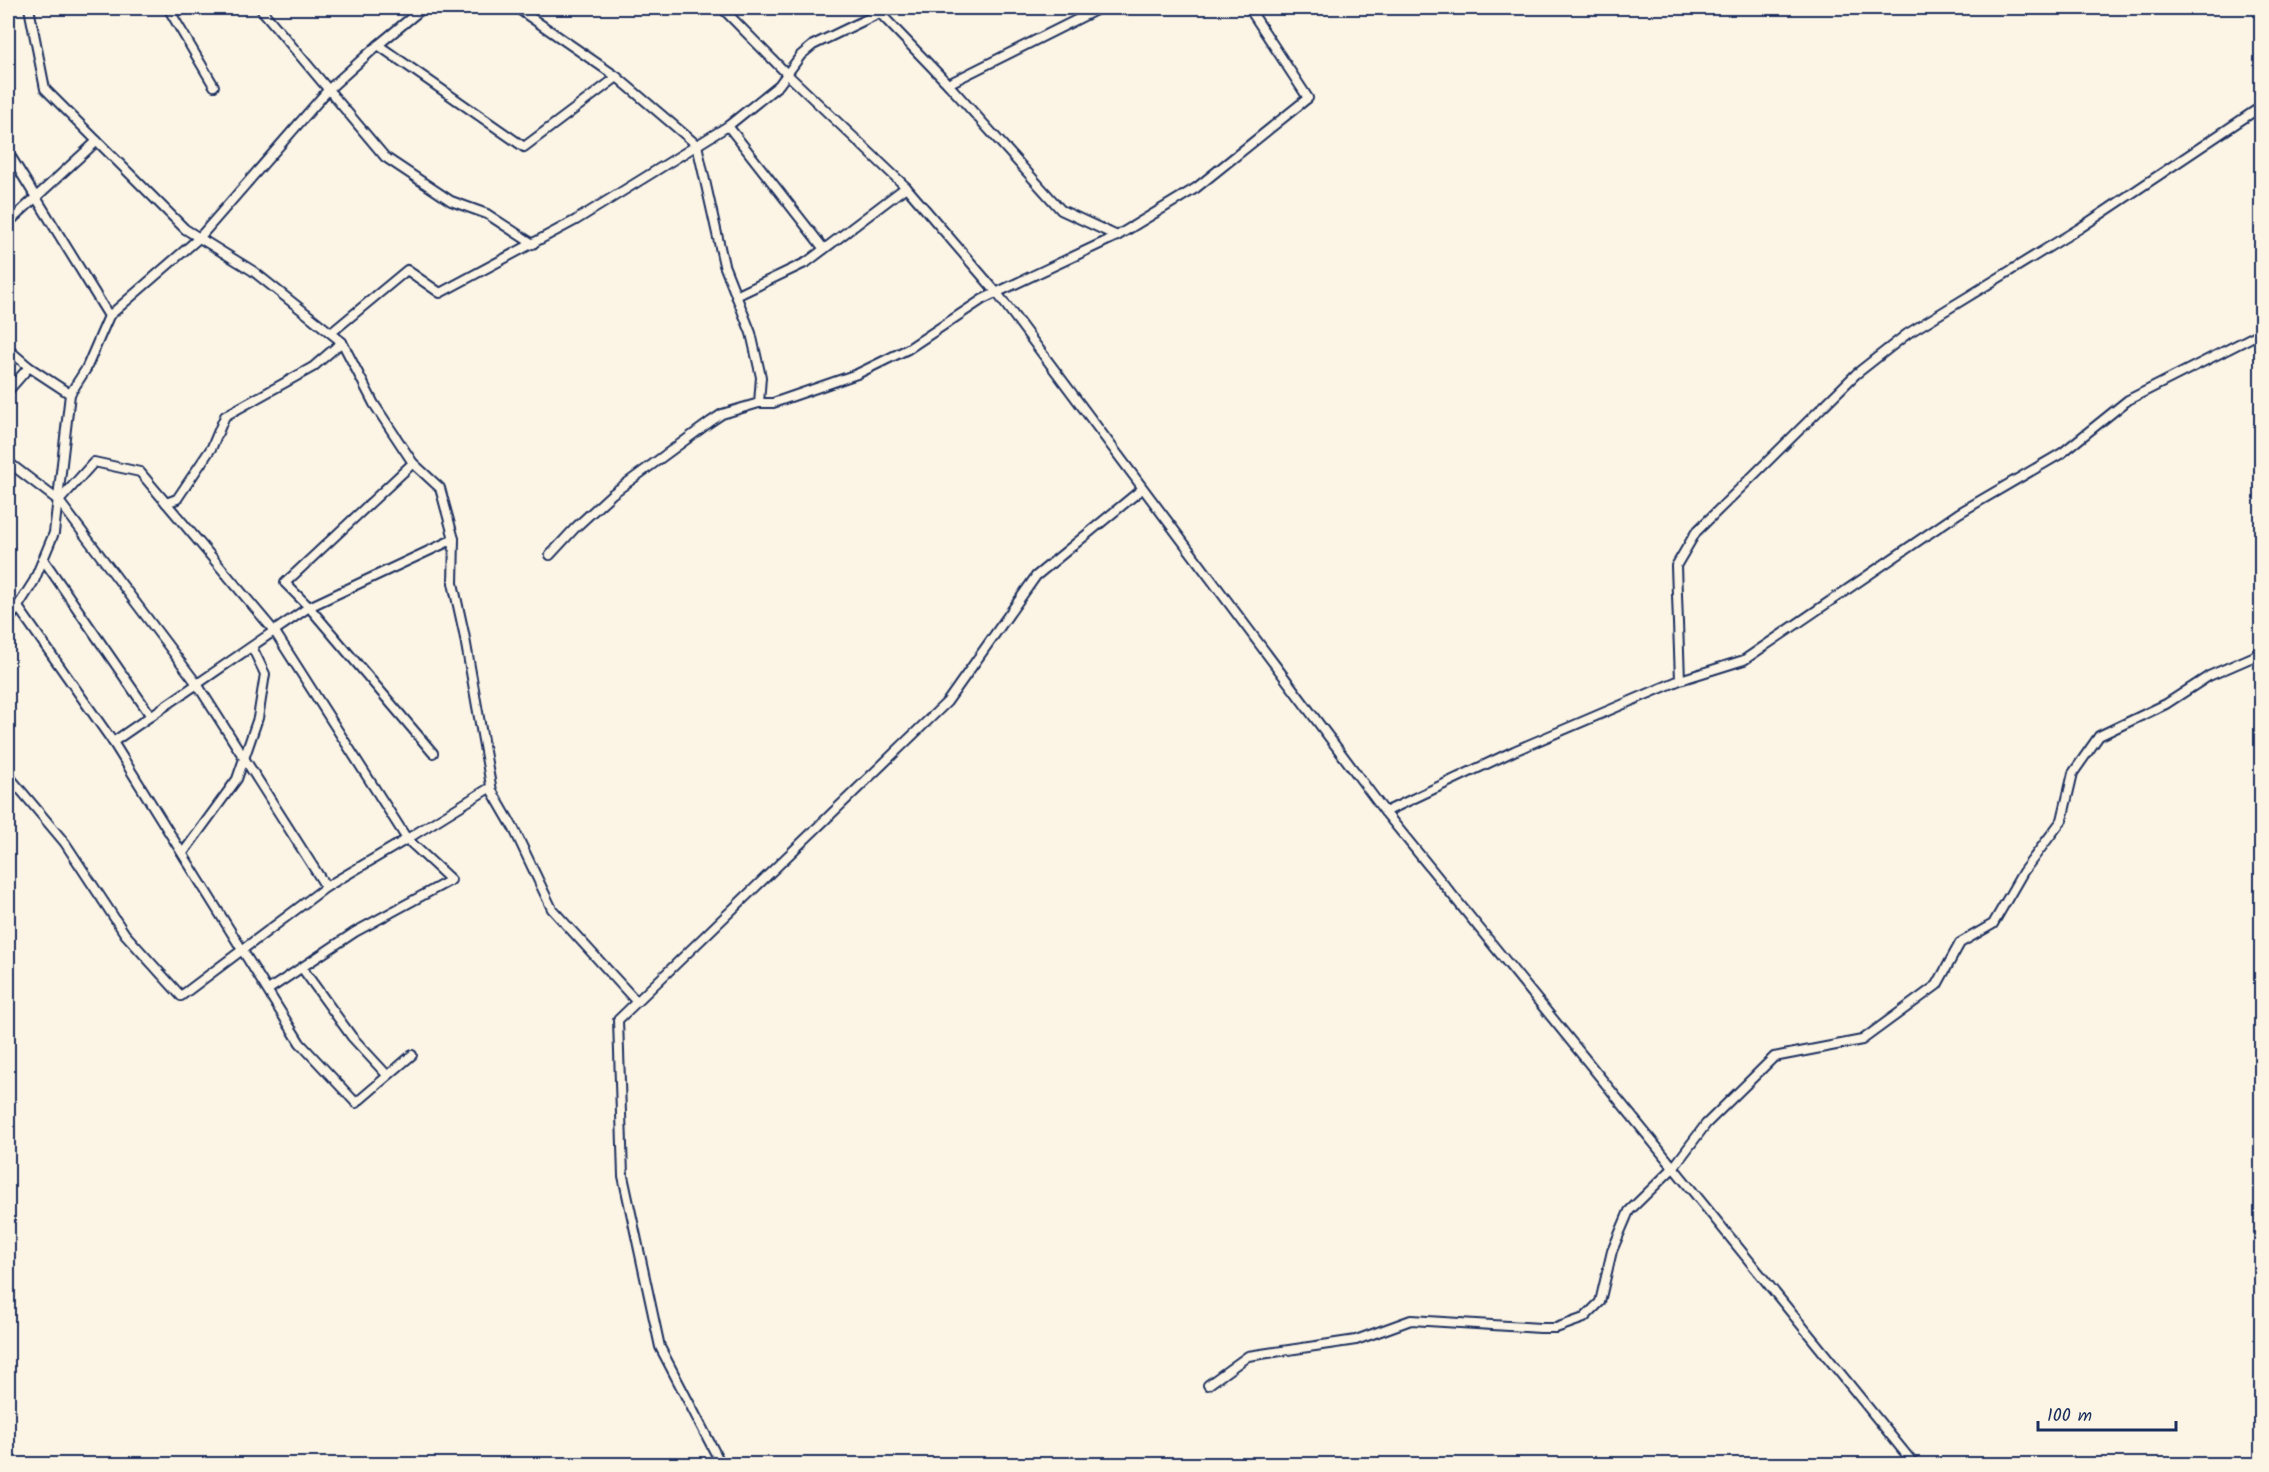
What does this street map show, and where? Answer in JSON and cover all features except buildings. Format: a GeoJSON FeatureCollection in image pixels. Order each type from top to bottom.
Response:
{"type":"FeatureCollection","features":[{"type":"Feature","properties":{"kind":"street"},"geometry":{"type":"LineString","coordinates":[[29,8],[45,89],[185,229],[253,271],[342,342],[374,404],[413,463],[440,488],[454,539],[453,583],[491,787],[552,909],[636,1001]]}},
{"type":"Feature","properties":{"kind":"street"},"geometry":{"type":"LineString","coordinates":[[168,8],[214,86]]}},
{"type":"Feature","properties":{"kind":"street"},"geometry":{"type":"LineString","coordinates":[[260,8],[386,157],[451,201],[488,214],[533,244]]}},
{"type":"Feature","properties":{"kind":"street"},"geometry":{"type":"LineString","coordinates":[[8,622],[34,581],[54,533],[70,394],[86,369],[109,316],[199,238],[329,89],[423,8]]}},
{"type":"Feature","properties":{"kind":"street"},"geometry":{"type":"LineString","coordinates":[[517,8],[617,78],[697,145],[724,265],[751,333],[761,377],[759,403]]}},
{"type":"Feature","properties":{"kind":"street"},"geometry":{"type":"LineString","coordinates":[[722,8],[788,75],[906,187],[997,293],[1385,812],[1914,1464]]}},
{"type":"Feature","properties":{"kind":"street"},"geometry":{"type":"LineString","coordinates":[[331,333],[407,270],[440,293],[576,220],[728,126],[788,75],[801,55],[813,45],[878,10],[890,8]]}},
{"type":"Feature","properties":{"kind":"street"},"geometry":{"type":"LineString","coordinates":[[948,84],[1100,8]]}},
{"type":"Feature","properties":{"kind":"street"},"geometry":{"type":"LineString","coordinates":[[550,555],[612,494],[722,414],[759,403],[773,403],[857,374],[908,349],[983,299],[1117,236],[1196,188],[1308,98],[1249,8]]}},
{"type":"Feature","properties":{"kind":"street"},"geometry":{"type":"LineString","coordinates":[[878,10],[1061,210],[1117,236]]}},
{"type":"Feature","properties":{"kind":"street"},"geometry":{"type":"LineString","coordinates":[[378,45],[524,147],[617,78]]}},
{"type":"Feature","properties":{"kind":"street"},"geometry":{"type":"LineString","coordinates":[[1680,680],[1676,566],[1704,523],[1856,375],[1907,334],[2080,228],[2262,106]]}},
{"type":"Feature","properties":{"kind":"street"},"geometry":{"type":"LineString","coordinates":[[728,126],[824,249]]}},
{"type":"Feature","properties":{"kind":"street"},"geometry":{"type":"LineString","coordinates":[[8,222],[97,141]]}},
{"type":"Feature","properties":{"kind":"street"},"geometry":{"type":"LineString","coordinates":[[8,152],[109,316]]}},
{"type":"Feature","properties":{"kind":"street"},"geometry":{"type":"LineString","coordinates":[[736,296],[807,262],[906,187]]}},
{"type":"Feature","properties":{"kind":"street"},"geometry":{"type":"LineString","coordinates":[[1385,812],[1514,751],[1680,680],[1744,660],[1959,513],[2062,453],[2128,400],[2262,332]]}},
{"type":"Feature","properties":{"kind":"street"},"geometry":{"type":"LineString","coordinates":[[166,502],[177,499],[195,473],[212,447],[225,416],[313,367],[342,342]]}},
{"type":"Feature","properties":{"kind":"street"},"geometry":{"type":"LineString","coordinates":[[8,350],[70,394]]}},
{"type":"Feature","properties":{"kind":"street"},"geometry":{"type":"LineString","coordinates":[[8,391],[29,367]]}},
{"type":"Feature","properties":{"kind":"street"},"geometry":{"type":"LineString","coordinates":[[8,462],[59,501],[197,684],[326,887]]}},
{"type":"Feature","properties":{"kind":"street"},"geometry":{"type":"LineString","coordinates":[[59,501],[94,462],[140,472],[275,632],[407,839],[451,880],[355,932],[268,990]]}},
{"type":"Feature","properties":{"kind":"street"},"geometry":{"type":"LineString","coordinates":[[413,463],[285,582],[433,753]]}},
{"type":"Feature","properties":{"kind":"street"},"geometry":{"type":"LineString","coordinates":[[721,1464],[660,1347],[622,1176],[618,1020],[947,702],[1036,576],[1142,489]]}},
{"type":"Feature","properties":{"kind":"street"},"geometry":{"type":"LineString","coordinates":[[113,742],[309,607],[454,539]]}},
{"type":"Feature","properties":{"kind":"street"},"geometry":{"type":"LineString","coordinates":[[43,559],[151,716]]}},
{"type":"Feature","properties":{"kind":"street"},"geometry":{"type":"LineString","coordinates":[[18,607],[113,742],[300,1043],[356,1103],[412,1055]]}},
{"type":"Feature","properties":{"kind":"street"},"geometry":{"type":"LineString","coordinates":[[183,853],[237,779],[258,718],[265,674],[252,647]]}},
{"type":"Feature","properties":{"kind":"street"},"geometry":{"type":"LineString","coordinates":[[1208,1385],[1248,1356],[1356,1340],[1411,1320],[1556,1328],[1584,1318],[1600,1302],[1612,1251],[1629,1211],[1673,1168],[1706,1124],[1774,1057],[1862,1040],[1937,985],[1960,943],[1993,924],[2023,872],[2062,820],[2073,772],[2099,736],[2166,704],[2210,676],[2254,656],[2262,647]]}},
{"type":"Feature","properties":{"kind":"street"},"geometry":{"type":"LineString","coordinates":[[8,775],[65,843],[125,934],[181,996],[326,887],[491,787]]}},
{"type":"Feature","properties":{"kind":"street"},"geometry":{"type":"LineString","coordinates":[[302,968],[352,1037],[387,1076]]}}]}
